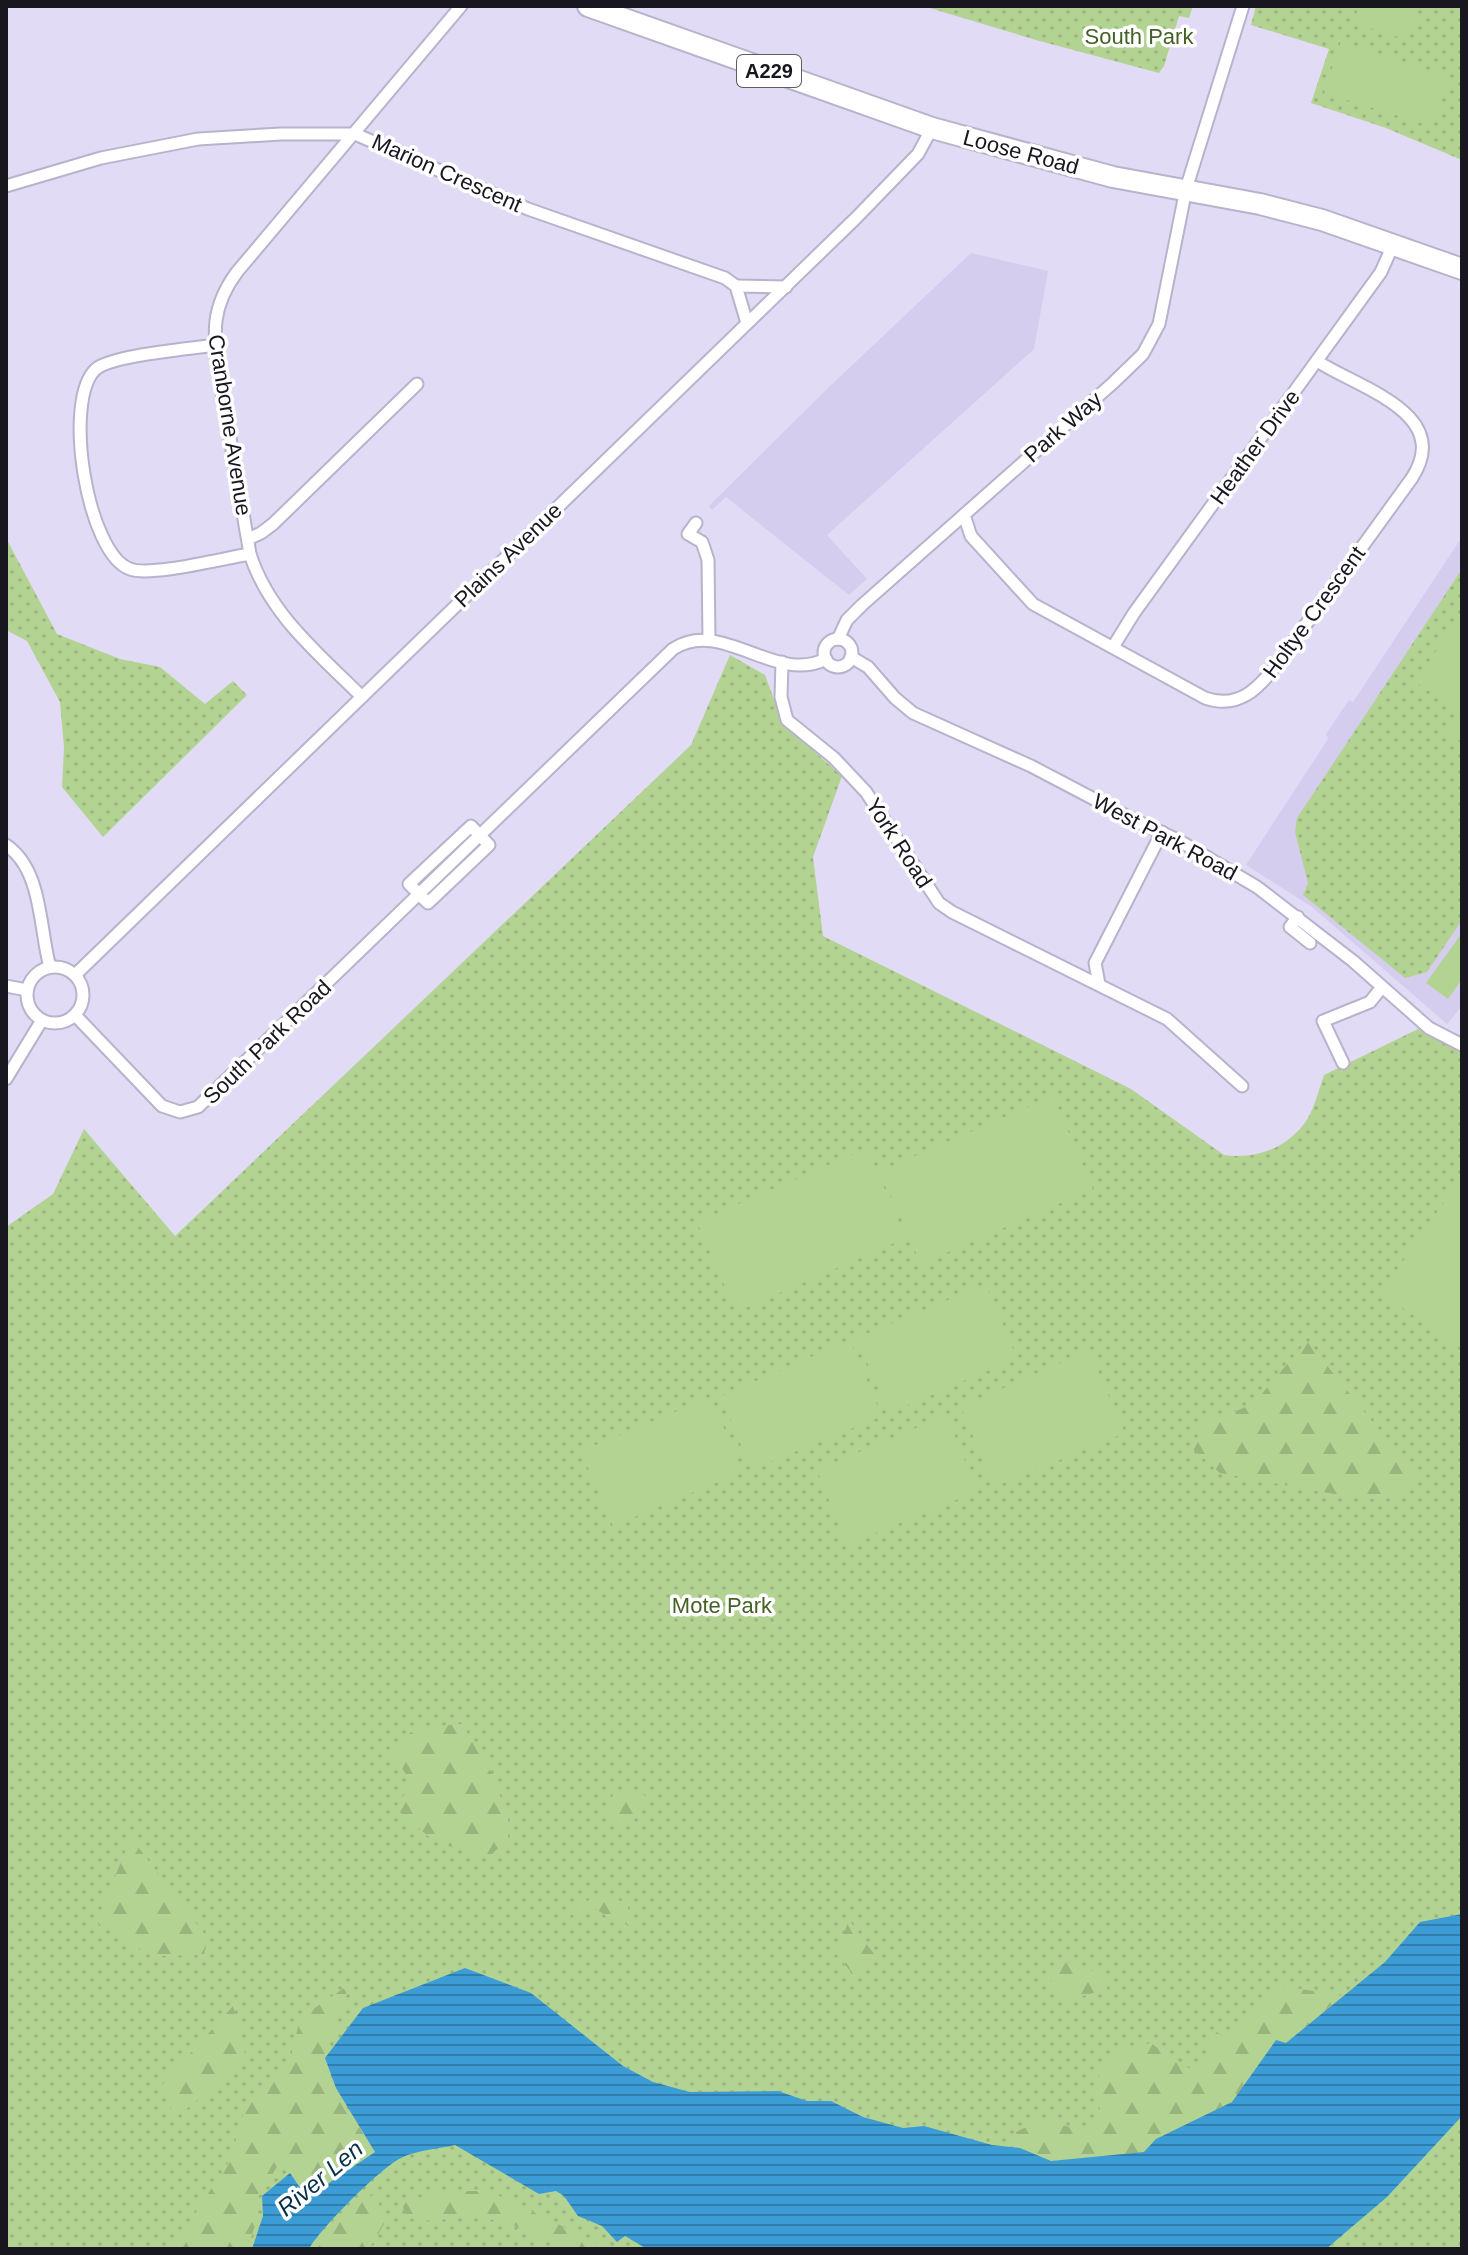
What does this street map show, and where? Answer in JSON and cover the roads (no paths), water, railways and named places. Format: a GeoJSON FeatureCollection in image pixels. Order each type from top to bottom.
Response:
{"type":"FeatureCollection","features":[{"type":"Feature","properties":{"kind":"highway","name":"Loose Road"},"geometry":{"type":"LineString","coordinates":[[601,8],[932,128],[1113,177],[1186,189],[1322,220],[1462,269]]}},
{"type":"Feature","properties":{"kind":"street","name":"Cranborne Avenue"},"geometry":{"type":"LineString","coordinates":[[362,697],[280,613],[264,590],[250,554],[215,345],[217,309],[231,280],[461,6]]}},
{"type":"Feature","properties":{"kind":"street","name":"Park Way"},"geometry":{"type":"LineString","coordinates":[[838,639],[853,613],[1123,374],[1149,345],[1162,312],[1186,189],[1243,6]]}},
{"type":"Feature","properties":{"kind":"street","name":"Plains Avenue"},"geometry":{"type":"LineString","coordinates":[[75,975],[786,287],[912,162],[925,145],[932,128]]}},
{"type":"Feature","properties":{"kind":"street","name":"Marion Crescent"},"geometry":{"type":"LineString","coordinates":[[6,186],[101,158],[198,139],[355,134],[528,209],[725,278],[736,286],[786,287]]}},
{"type":"Feature","properties":{"kind":"street","name":"Heather Drive"},"geometry":{"type":"LineString","coordinates":[[1113,647],[1134,613],[1381,272],[1393,245]]}},
{"type":"Feature","properties":{"kind":"street"},"geometry":{"type":"LineString","coordinates":[[736,286],[747,323]]}},
{"type":"Feature","properties":{"kind":"street"},"geometry":{"type":"LineString","coordinates":[[215,345],[113,360],[98,367],[84,388],[81,409],[86,483],[96,519],[113,558],[130,570],[142,571],[250,554]]}},
{"type":"Feature","properties":{"kind":"street","name":"Holtye Crescent"},"geometry":{"type":"LineString","coordinates":[[964,515],[971,536],[1028,600],[1205,698],[1224,702],[1248,695],[1278,663],[1412,478],[1423,450],[1421,434],[1403,410],[1317,361]]}},
{"type":"Feature","properties":{"kind":"street"},"geometry":{"type":"LineString","coordinates":[[248,539],[273,524],[417,384]]}},
{"type":"Feature","properties":{"kind":"street"},"geometry":{"type":"LineString","coordinates":[[696,523],[688,534],[702,542],[707,553],[709,640],[782,662],[811,665],[826,659]]}},
{"type":"Feature","properties":{"kind":"street"},"geometry":{"type":"LineString","coordinates":[[948,530],[971,536]]}},
{"type":"Feature","properties":{"kind":"street"},"geometry":{"type":"LineString","coordinates":[[838,639],[849,645],[851,657],[839,666],[831,665],[826,659],[827,645],[838,639]]}},
{"type":"Feature","properties":{"kind":"street","name":"South Park Road"},"geometry":{"type":"LineString","coordinates":[[75,1015],[162,1106],[180,1112],[192,1110],[211,1097],[673,649],[688,642],[709,640]]}},
{"type":"Feature","properties":{"kind":"street","name":"West Park Road"},"geometry":{"type":"LineString","coordinates":[[851,657],[868,667],[913,713],[1031,766],[1162,832],[1257,887],[1298,917],[1429,1028],[1462,1045]]}},
{"type":"Feature","properties":{"kind":"street","name":"York Road"},"geometry":{"type":"LineString","coordinates":[[782,662],[781,697],[787,720],[834,758],[866,792],[939,903],[1175,1024],[1242,1086]]}},
{"type":"Feature","properties":{"kind":"street"},"geometry":{"type":"LineString","coordinates":[[1099,984],[1095,963],[1162,832]]}},
{"type":"Feature","properties":{"kind":"street"},"geometry":{"type":"LineString","coordinates":[[6,845],[17,853],[30,875],[50,967]]}},
{"type":"Feature","properties":{"kind":"street"},"geometry":{"type":"LineString","coordinates":[[1298,917],[1290,927],[1310,943]]}},
{"type":"Feature","properties":{"kind":"street"},"geometry":{"type":"LineString","coordinates":[[1078,973],[1095,963]]}},
{"type":"Feature","properties":{"kind":"street"},"geometry":{"type":"LineString","coordinates":[[50,967],[63,968],[75,975],[83,995],[75,1015],[57,1023],[42,1020],[29,1006],[27,990],[35,975],[50,967]]}},
{"type":"Feature","properties":{"kind":"street"},"geometry":{"type":"LineString","coordinates":[[6,986],[27,990]]}},
{"type":"Feature","properties":{"kind":"street"},"geometry":{"type":"LineString","coordinates":[[1343,1063],[1323,1021],[1370,1002],[1382,987]]}},
{"type":"Feature","properties":{"kind":"street"},"geometry":{"type":"LineString","coordinates":[[6,1079],[42,1020]]}},
{"type":"Feature","properties":{"kind":"water"},"geometry":{"type":"Polygon","coordinates":[[[1462,1914],[1462,2116],[1387,2197],[1326,2249],[647,2249],[625,2236],[617,2242],[602,2226],[578,2216],[564,2196],[556,2191],[539,2194],[455,2145],[414,2153],[391,2164],[351,2200],[309,2249],[252,2249],[263,2216],[262,2196],[290,2173],[307,2198],[375,2152],[336,2088],[325,2058],[363,2008],[465,1968],[531,1993],[623,2066],[653,2082],[690,2092],[778,2091],[807,2101],[831,2101],[863,2117],[903,2128],[924,2126],[992,2145],[1020,2148],[1051,2161],[1144,2152],[1156,2139],[1232,2102],[1276,2040],[1286,2043],[1385,1962],[1420,1922],[1462,1914]]]}},
{"type":"Feature","properties":{"kind":"park label","name":"South Park"},"geometry":{"type":"Point","coordinates":[1139,36]}},
{"type":"Feature","properties":{"kind":"park label","name":"Mote Park"},"geometry":{"type":"Point","coordinates":[722,1605]}},
{"type":"Feature","properties":{"kind":"water label","name":"River Len"},"geometry":{"type":"Point","coordinates":[320,2178]}}]}
